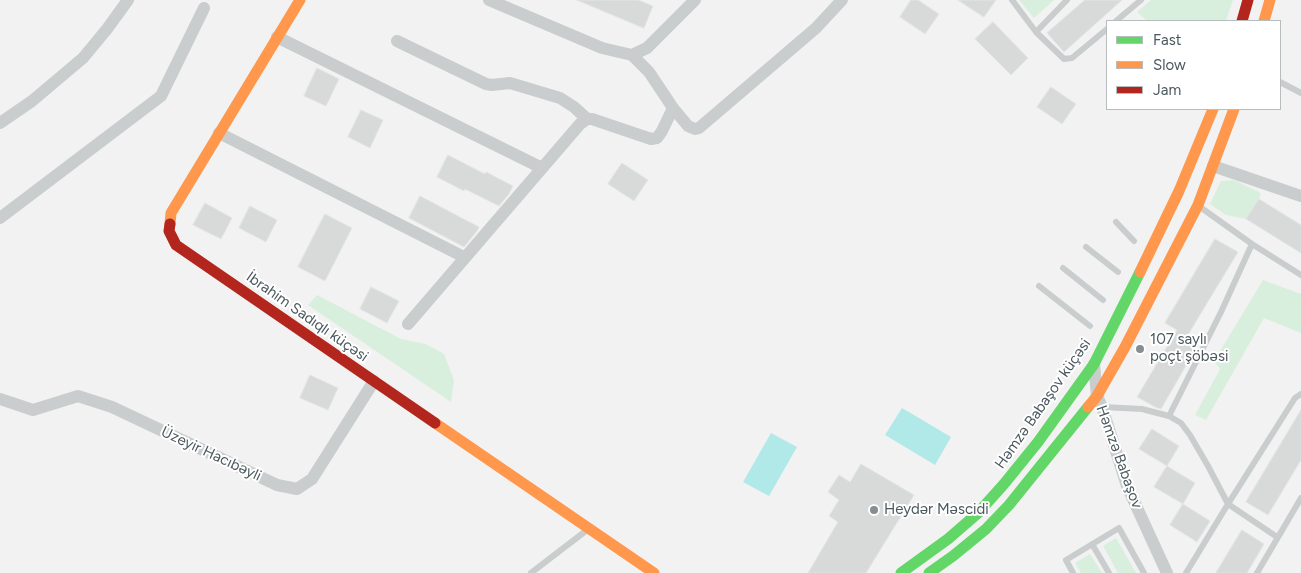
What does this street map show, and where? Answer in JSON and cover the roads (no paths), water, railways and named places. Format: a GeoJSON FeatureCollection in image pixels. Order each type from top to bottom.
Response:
{"type":"FeatureCollection","features":[{"type":"Feature","properties":{"kind":"street"},"geometry":{"type":"LineString","coordinates":[[0,122],[32,101],[83,58],[128,0]]}},
{"type":"Feature","properties":{"kind":"street","name":"İbrahim Sadıqlı küçəsi"},"geometry":{"type":"LineString","coordinates":[[300,0],[171,213],[169,231],[176,244],[654,573]]}},
{"type":"Feature","properties":{"kind":"street"},"geometry":{"type":"LineString","coordinates":[[490,0],[602,48],[632,56],[648,72],[688,126],[695,129],[700,128],[816,28],[842,0]]}},
{"type":"Feature","properties":{"kind":"street"},"geometry":{"type":"LineString","coordinates":[[632,56],[646,48],[695,0]]}},
{"type":"Feature","properties":{"kind":"street"},"geometry":{"type":"LineString","coordinates":[[1242,20],[1248,0]]}},
{"type":"Feature","properties":{"kind":"street"},"geometry":{"type":"LineString","coordinates":[[1264,20],[1270,0]]}},
{"type":"Feature","properties":{"kind":"street"},"geometry":{"type":"LineString","coordinates":[[0,218],[161,96],[204,8]]}},
{"type":"Feature","properties":{"kind":"street"},"geometry":{"type":"LineString","coordinates":[[278,37],[542,168]]}},
{"type":"Feature","properties":{"kind":"street"},"geometry":{"type":"LineString","coordinates":[[397,41],[486,84],[510,83],[560,98],[574,107],[587,120]]}},
{"type":"Feature","properties":{"kind":"street"},"geometry":{"type":"LineString","coordinates":[[408,324],[580,124],[592,119],[651,139],[657,138],[673,108]]}},
{"type":"Feature","properties":{"kind":"street","name":"Həmzə Babaşov küçəsi"},"geometry":{"type":"LineString","coordinates":[[901,573],[948,539],[978,512],[1004,484],[1038,442],[1094,364],[1180,191],[1214,110]]}},
{"type":"Feature","properties":{"kind":"street"},"geometry":{"type":"LineString","coordinates":[[929,573],[960,551],[986,529],[1099,402],[1198,205],[1234,110]]}},
{"type":"Feature","properties":{"kind":"street"},"geometry":{"type":"LineString","coordinates":[[219,133],[464,257]]}},
{"type":"Feature","properties":{"kind":"street"},"geometry":{"type":"LineString","coordinates":[[1213,166],[1301,196]]}},
{"type":"Feature","properties":{"kind":"street","name":"Həmzə Babaşov"},"geometry":{"type":"LineString","coordinates":[[1094,364],[1099,402],[1127,486],[1167,573]]}},
{"type":"Feature","properties":{"kind":"street","name":"Üzeyir Hacıbəyli"},"geometry":{"type":"LineString","coordinates":[[0,399],[33,410],[78,396],[112,407],[277,485],[297,489],[312,479],[374,381]]}},
{"type":"Feature","properties":{"kind":"lane"},"geometry":{"type":"LineString","coordinates":[[1012,0],[1036,32],[1064,59],[1072,58],[1106,29]]}},
{"type":"Feature","properties":{"kind":"lane"},"geometry":{"type":"LineString","coordinates":[[1036,32],[1067,0]]}},
{"type":"Feature","properties":{"kind":"lane"},"geometry":{"type":"LineString","coordinates":[[1117,20],[1141,0]]}},
{"type":"Feature","properties":{"kind":"lane"},"geometry":{"type":"LineString","coordinates":[[1281,83],[1301,93]]}},
{"type":"Feature","properties":{"kind":"lane"},"geometry":{"type":"LineString","coordinates":[[1198,205],[1252,244],[1301,274]]}},
{"type":"Feature","properties":{"kind":"lane"},"geometry":{"type":"LineString","coordinates":[[1116,222],[1134,241]]}},
{"type":"Feature","properties":{"kind":"lane"},"geometry":{"type":"LineString","coordinates":[[1168,416],[1252,244]]}},
{"type":"Feature","properties":{"kind":"lane"},"geometry":{"type":"LineString","coordinates":[[1086,247],[1118,272]]}},
{"type":"Feature","properties":{"kind":"lane"},"geometry":{"type":"LineString","coordinates":[[1063,268],[1103,300]]}},
{"type":"Feature","properties":{"kind":"lane"},"geometry":{"type":"LineString","coordinates":[[1039,286],[1090,326]]}},
{"type":"Feature","properties":{"kind":"lane"},"geometry":{"type":"LineString","coordinates":[[1186,573],[1295,398],[1301,394]]}},
{"type":"Feature","properties":{"kind":"lane"},"geometry":{"type":"LineString","coordinates":[[1099,402],[1168,416],[1181,423],[1208,466],[1228,504],[1277,537]]}},
{"type":"Feature","properties":{"kind":"lane"},"geometry":{"type":"LineString","coordinates":[[1257,573],[1301,498]]}},
{"type":"Feature","properties":{"kind":"lane"},"geometry":{"type":"LineString","coordinates":[[1073,573],[1066,560],[1119,528],[1144,573]]}},
{"type":"Feature","properties":{"kind":"lane"},"geometry":{"type":"LineString","coordinates":[[531,573],[588,529]]}},
{"type":"Feature","properties":{"kind":"lane"},"geometry":{"type":"LineString","coordinates":[[1092,544],[1109,573]]}},
{"type":"Feature","properties":{"kind":"water"},"geometry":{"type":"Polygon","coordinates":[[[902,408],[951,437],[935,465],[885,435],[902,408]]]}},
{"type":"Feature","properties":{"kind":"water"},"geometry":{"type":"Polygon","coordinates":[[[771,433],[797,447],[769,496],[743,482],[771,433]]]}},
{"type":"Feature","properties":{"kind":"place","name":"107 saylı poçt şöbəsi"},"geometry":{"type":"Point","coordinates":[1140,349]}},
{"type":"Feature","properties":{"kind":"place","name":"Heydər Məscidi"},"geometry":{"type":"Point","coordinates":[874,510]}}]}
